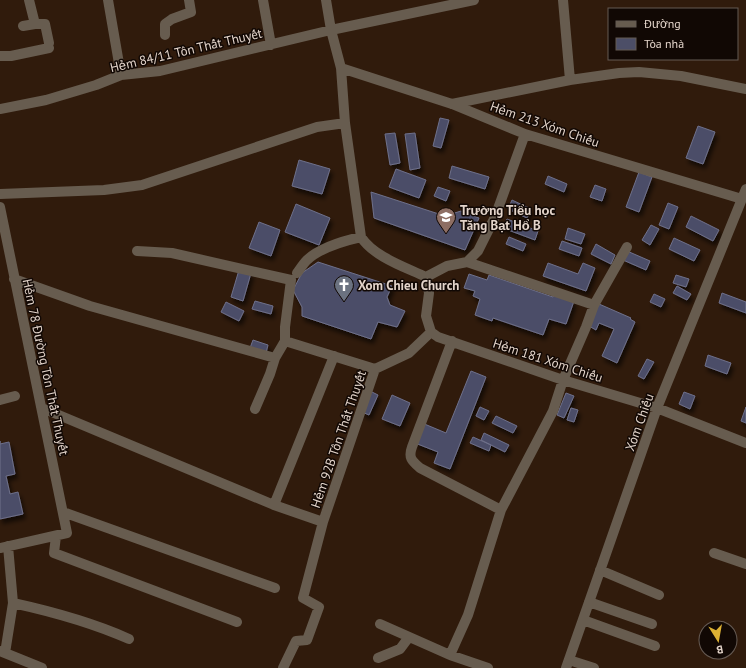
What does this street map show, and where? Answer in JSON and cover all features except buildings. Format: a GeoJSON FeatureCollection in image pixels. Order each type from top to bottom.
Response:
{"type":"FeatureCollection","features":[{"type":"Feature","properties":{"kind":"street"},"geometry":{"type":"LineString","coordinates":[[29,0],[35,24]]}},
{"type":"Feature","properties":{"kind":"street"},"geometry":{"type":"LineString","coordinates":[[108,0],[121,75]]}},
{"type":"Feature","properties":{"kind":"street"},"geometry":{"type":"LineString","coordinates":[[165,35],[165,24],[172,19],[191,12],[189,0]]}},
{"type":"Feature","properties":{"kind":"street"},"geometry":{"type":"LineString","coordinates":[[263,0],[271,45]]}},
{"type":"Feature","properties":{"kind":"street"},"geometry":{"type":"LineString","coordinates":[[326,0],[331,30],[341,68],[345,123],[361,237],[374,251],[426,277],[430,293],[426,316],[431,332]]}},
{"type":"Feature","properties":{"kind":"street","name":"Hẻm 84/11 Tôn Thất Thuyết"},"geometry":{"type":"LineString","coordinates":[[0,109],[46,100],[96,85],[121,75],[160,71],[331,30],[474,0]]}},
{"type":"Feature","properties":{"kind":"street"},"geometry":{"type":"LineString","coordinates":[[563,0],[570,80]]}},
{"type":"Feature","properties":{"kind":"street"},"geometry":{"type":"LineString","coordinates":[[0,56],[11,56],[49,46],[45,24],[23,26]]}},
{"type":"Feature","properties":{"kind":"street","name":"Hẻm 213 Xóm Chiếu"},"geometry":{"type":"LineString","coordinates":[[341,68],[452,104],[525,134],[742,200]]}},
{"type":"Feature","properties":{"kind":"street"},"geometry":{"type":"LineString","coordinates":[[452,104],[570,80],[619,73],[639,72],[682,76],[746,89]]}},
{"type":"Feature","properties":{"kind":"street"},"geometry":{"type":"LineString","coordinates":[[0,194],[104,190],[142,185],[318,127],[345,123]]}},
{"type":"Feature","properties":{"kind":"street"},"geometry":{"type":"LineString","coordinates":[[467,262],[478,251],[495,217],[525,134]]}},
{"type":"Feature","properties":{"kind":"street","name":"Xóm Chiếu"},"geometry":{"type":"LineString","coordinates":[[567,664],[657,408],[746,189]]}},
{"type":"Feature","properties":{"kind":"street","name":"Hẻm 78 Đường Tôn Thất Thuyết"},"geometry":{"type":"LineString","coordinates":[[0,207],[67,534],[56,536]]}},
{"type":"Feature","properties":{"kind":"street"},"geometry":{"type":"LineString","coordinates":[[297,273],[307,260],[326,248],[361,237]]}},
{"type":"Feature","properties":{"kind":"street"},"geometry":{"type":"LineString","coordinates":[[450,655],[468,614],[501,510],[553,411],[563,380],[594,305],[626,247]]}},
{"type":"Feature","properties":{"kind":"street"},"geometry":{"type":"LineString","coordinates":[[137,251],[172,253],[291,280],[285,327],[285,340],[275,358],[255,409]]}},
{"type":"Feature","properties":{"kind":"street"},"geometry":{"type":"LineString","coordinates":[[426,277],[447,266],[467,262],[594,305]]}},
{"type":"Feature","properties":{"kind":"street"},"geometry":{"type":"LineString","coordinates":[[14,279],[90,306],[275,358]]}},
{"type":"Feature","properties":{"kind":"street","name":"Hẻm 181 Xóm Chiếu"},"geometry":{"type":"LineString","coordinates":[[431,332],[438,337],[563,380],[657,408],[746,443]]}},
{"type":"Feature","properties":{"kind":"street","name":"Hẻm 92B Tôn Thất Thuyết"},"geometry":{"type":"LineString","coordinates":[[283,668],[296,641],[307,640],[319,606],[303,598],[323,522],[375,369],[409,353],[431,332]]}},
{"type":"Feature","properties":{"kind":"street"},"geometry":{"type":"LineString","coordinates":[[285,340],[375,369]]}},
{"type":"Feature","properties":{"kind":"street"},"geometry":{"type":"LineString","coordinates":[[452,341],[412,447],[410,457],[420,468],[501,510]]}},
{"type":"Feature","properties":{"kind":"street"},"geometry":{"type":"LineString","coordinates":[[274,505],[334,356]]}},
{"type":"Feature","properties":{"kind":"street"},"geometry":{"type":"LineString","coordinates":[[0,400],[15,396]]}},
{"type":"Feature","properties":{"kind":"street"},"geometry":{"type":"LineString","coordinates":[[42,408],[274,505],[323,522]]}},
{"type":"Feature","properties":{"kind":"street"},"geometry":{"type":"LineString","coordinates":[[63,512],[275,588]]}},
{"type":"Feature","properties":{"kind":"street"},"geometry":{"type":"LineString","coordinates":[[42,668],[3,652],[13,603],[4,547],[56,536],[54,553],[237,622]]}},
{"type":"Feature","properties":{"kind":"street"},"geometry":{"type":"LineString","coordinates":[[714,554],[746,564]]}},
{"type":"Feature","properties":{"kind":"street"},"geometry":{"type":"LineString","coordinates":[[600,570],[659,595]]}},
{"type":"Feature","properties":{"kind":"street"},"geometry":{"type":"LineString","coordinates":[[589,602],[652,624]]}},
{"type":"Feature","properties":{"kind":"street"},"geometry":{"type":"LineString","coordinates":[[13,603],[61,614],[130,639]]}},
{"type":"Feature","properties":{"kind":"street"},"geometry":{"type":"LineString","coordinates":[[583,620],[655,646]]}},
{"type":"Feature","properties":{"kind":"street"},"geometry":{"type":"LineString","coordinates":[[380,624],[450,655],[468,665],[488,668]]}},
{"type":"Feature","properties":{"kind":"street"},"geometry":{"type":"LineString","coordinates":[[378,658],[400,649],[409,637]]}},
{"type":"Feature","properties":{"kind":"street"},"geometry":{"type":"LineString","coordinates":[[567,664],[594,668]]}},
{"type":"Feature","properties":{"kind":"place","name":"Trường Tiểu học Tăng Bạt Hổ B"},"geometry":{"type":"Point","coordinates":[446,234]}},
{"type":"Feature","properties":{"kind":"place","name":"Xom Chieu Church"},"geometry":{"type":"Point","coordinates":[344,302]}}]}
